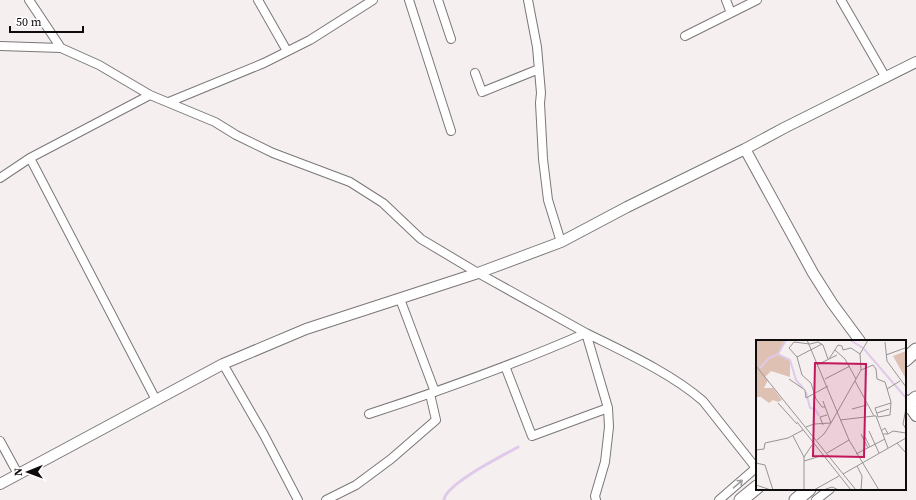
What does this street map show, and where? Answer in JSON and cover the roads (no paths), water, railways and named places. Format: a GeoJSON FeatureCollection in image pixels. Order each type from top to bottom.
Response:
{"type":"FeatureCollection","features":[{"type":"Feature","properties":{"kind":"highway"},"geometry":{"type":"LineString","coordinates":[[906,359],[916,350]]}},
{"type":"Feature","properties":{"kind":"highway"},"geometry":{"type":"LineString","coordinates":[[741,500],[756,488]]}},
{"type":"Feature","properties":{"kind":"highway"},"geometry":{"type":"LineString","coordinates":[[796,500],[808,490]]}},
{"type":"Feature","properties":{"kind":"street"},"geometry":{"type":"LineString","coordinates":[[29,0],[61,48]]}},
{"type":"Feature","properties":{"kind":"street"},"geometry":{"type":"LineString","coordinates":[[258,0],[287,51]]}},
{"type":"Feature","properties":{"kind":"street"},"geometry":{"type":"LineString","coordinates":[[169,102],[251,69],[310,40],[373,0]]}},
{"type":"Feature","properties":{"kind":"street"},"geometry":{"type":"LineString","coordinates":[[409,0],[451,131]]}},
{"type":"Feature","properties":{"kind":"street"},"geometry":{"type":"LineString","coordinates":[[438,0],[451,39]]}},
{"type":"Feature","properties":{"kind":"street"},"geometry":{"type":"LineString","coordinates":[[528,0],[537,47],[543,159],[548,200],[561,242]]}},
{"type":"Feature","properties":{"kind":"street"},"geometry":{"type":"LineString","coordinates":[[726,0],[731,13]]}},
{"type":"Feature","properties":{"kind":"street"},"geometry":{"type":"LineString","coordinates":[[684,36],[757,0]]}},
{"type":"Feature","properties":{"kind":"street"},"geometry":{"type":"LineString","coordinates":[[841,0],[886,78]]}},
{"type":"Feature","properties":{"kind":"street"},"geometry":{"type":"LineString","coordinates":[[0,46],[61,48],[99,65],[150,95],[215,122],[236,135],[273,153],[350,182],[383,203],[421,239],[478,273],[586,333],[648,365],[693,392],[703,401],[756,468],[719,500]]}},
{"type":"Feature","properties":{"kind":"street"},"geometry":{"type":"LineString","coordinates":[[0,484],[223,364],[306,330],[478,273],[561,242],[627,207],[745,150],[784,128],[916,62]]}},
{"type":"Feature","properties":{"kind":"street"},"geometry":{"type":"LineString","coordinates":[[475,73],[482,92],[539,69]]}},
{"type":"Feature","properties":{"kind":"street"},"geometry":{"type":"LineString","coordinates":[[0,178],[30,158],[150,95]]}},
{"type":"Feature","properties":{"kind":"street"},"geometry":{"type":"LineString","coordinates":[[745,150],[813,273],[832,303],[859,340]]}},
{"type":"Feature","properties":{"kind":"street"},"geometry":{"type":"LineString","coordinates":[[30,158],[156,400]]}},
{"type":"Feature","properties":{"kind":"street"},"geometry":{"type":"LineString","coordinates":[[326,500],[356,485],[391,459],[436,420],[432,393],[400,299]]}},
{"type":"Feature","properties":{"kind":"street"},"geometry":{"type":"LineString","coordinates":[[369,414],[539,354],[586,333]]}},
{"type":"Feature","properties":{"kind":"street"},"geometry":{"type":"LineString","coordinates":[[586,333],[608,408],[609,427],[605,462],[595,496],[596,500]]}},
{"type":"Feature","properties":{"kind":"street"},"geometry":{"type":"LineString","coordinates":[[223,364],[264,435],[298,500]]}},
{"type":"Feature","properties":{"kind":"street"},"geometry":{"type":"LineString","coordinates":[[505,366],[532,436],[608,408]]}},
{"type":"Feature","properties":{"kind":"street"},"geometry":{"type":"LineString","coordinates":[[909,402],[916,416]]}},
{"type":"Feature","properties":{"kind":"street"},"geometry":{"type":"LineString","coordinates":[[0,441],[18,474]]}},
{"type":"Feature","properties":{"kind":"street"},"geometry":{"type":"LineString","coordinates":[[816,500],[829,490]]}},
{"type":"Feature","properties":{"kind":"waterway"},"geometry":{"type":"LineString","coordinates":[[444,500],[447,493],[464,478],[518,447]]}}]}
